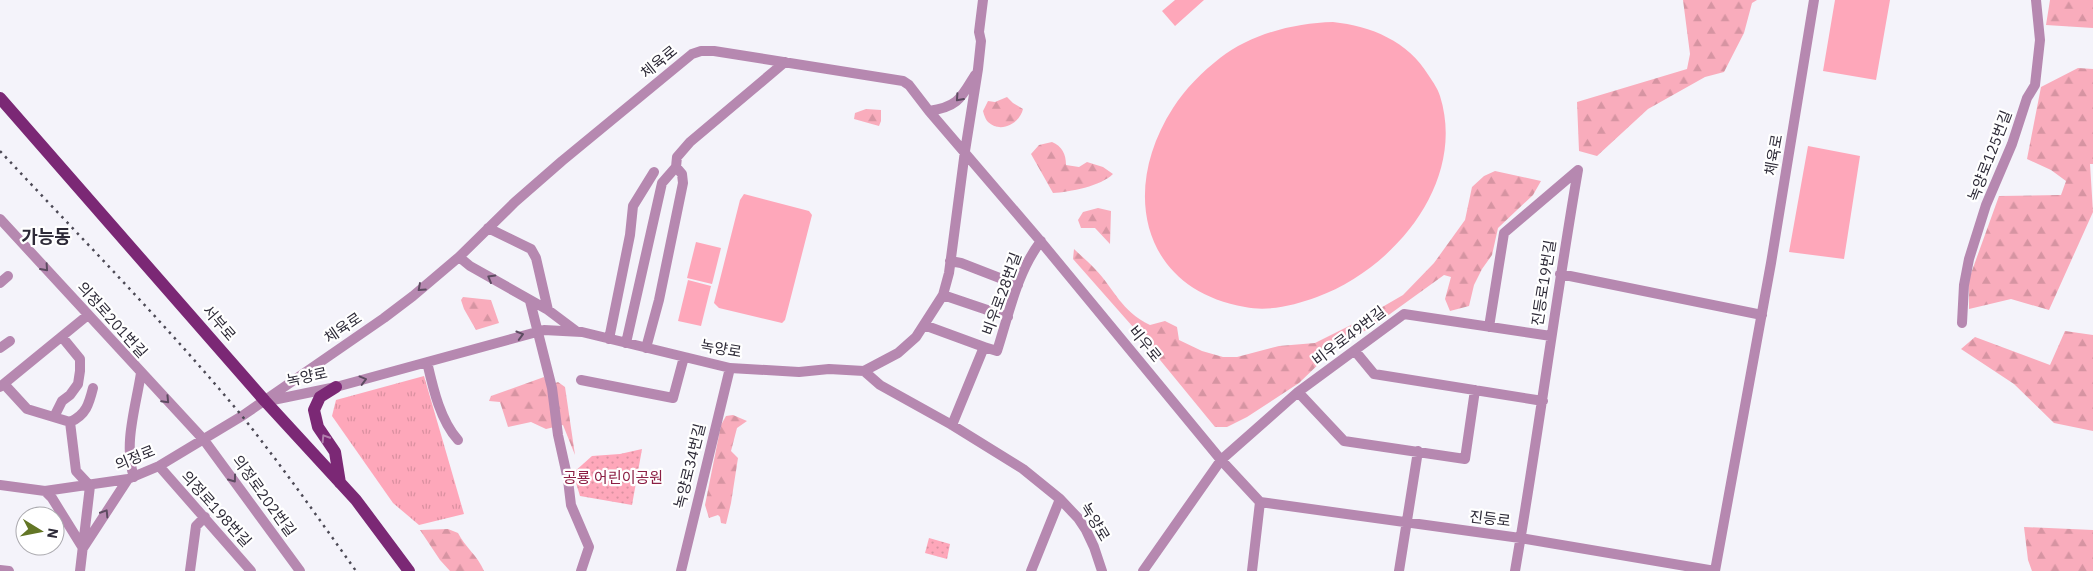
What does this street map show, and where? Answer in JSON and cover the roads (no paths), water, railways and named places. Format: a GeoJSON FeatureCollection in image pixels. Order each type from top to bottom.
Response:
{"type":"FeatureCollection","features":[{"type":"Feature","properties":{"kind":"main road","name":"서부로"},"geometry":{"type":"LineString","coordinates":[[0,98],[265,401],[369,515],[410,571]]}},
{"type":"Feature","properties":{"kind":"main road"},"geometry":{"type":"LineString","coordinates":[[336,387],[320,397],[314,410],[318,427],[335,452],[340,483]]}},
{"type":"Feature","properties":{"kind":"street"},"geometry":{"type":"LineString","coordinates":[[864,371],[898,353],[916,337],[943,295],[950,261],[982,42],[979,32],[983,0]]}},
{"type":"Feature","properties":{"kind":"street","name":"체육로"},"geometry":{"type":"LineString","coordinates":[[1715,571],[1762,316],[1814,0]]}},
{"type":"Feature","properties":{"kind":"street","name":"녹양로125번길"},"geometry":{"type":"LineString","coordinates":[[1962,323],[1964,285],[1969,259],[1986,205],[2012,144],[2027,98],[2035,84],[2040,40],[2036,0]]}},
{"type":"Feature","properties":{"kind":"street","name":"체육로"},"geometry":{"type":"LineString","coordinates":[[265,401],[309,368],[384,318],[459,257],[562,161],[692,54],[701,51],[714,51],[902,81],[909,85],[929,111],[965,151]]}},
{"type":"Feature","properties":{"kind":"street"},"geometry":{"type":"LineString","coordinates":[[626,343],[662,184],[676,167],[677,158],[690,142],[785,62]]}},
{"type":"Feature","properties":{"kind":"street"},"geometry":{"type":"LineString","coordinates":[[929,111],[946,108],[960,99],[978,69]]}},
{"type":"Feature","properties":{"kind":"street","name":"비우로"},"geometry":{"type":"LineString","coordinates":[[965,151],[1221,460],[1260,502]]}},
{"type":"Feature","properties":{"kind":"street"},"geometry":{"type":"LineString","coordinates":[[646,348],[659,300],[684,183],[682,174],[676,167]]}},
{"type":"Feature","properties":{"kind":"street","name":"진등로19번길"},"geometry":{"type":"LineString","coordinates":[[1490,327],[1504,233],[1578,170],[1560,274],[1543,401],[1515,571]]}},
{"type":"Feature","properties":{"kind":"street"},"geometry":{"type":"LineString","coordinates":[[609,339],[630,235],[633,206],[654,172]]}},
{"type":"Feature","properties":{"kind":"street","name":"의정로201번길"},"geometry":{"type":"LineString","coordinates":[[0,219],[204,440]]}},
{"type":"Feature","properties":{"kind":"street"},"geometry":{"type":"LineString","coordinates":[[488,228],[531,249],[536,258],[548,310]]}},
{"type":"Feature","properties":{"kind":"street","name":"비우로28번길"},"geometry":{"type":"LineString","coordinates":[[952,425],[984,347],[997,351],[1018,285],[1031,255],[1041,242]]}},
{"type":"Feature","properties":{"kind":"street"},"geometry":{"type":"LineString","coordinates":[[459,257],[470,266],[548,310],[577,332]]}},
{"type":"Feature","properties":{"kind":"street"},"geometry":{"type":"LineString","coordinates":[[950,261],[961,263],[1018,285]]}},
{"type":"Feature","properties":{"kind":"street"},"geometry":{"type":"LineString","coordinates":[[1560,274],[1762,316]]}},
{"type":"Feature","properties":{"kind":"street"},"geometry":{"type":"LineString","coordinates":[[943,295],[1008,317]]}},
{"type":"Feature","properties":{"kind":"street"},"geometry":{"type":"LineString","coordinates":[[530,301],[552,388],[559,442],[568,480],[571,505],[589,548],[581,571]]}},
{"type":"Feature","properties":{"kind":"street","name":"비우로49번길"},"geometry":{"type":"LineString","coordinates":[[1221,460],[1298,392],[1404,314],[1551,336]]}},
{"type":"Feature","properties":{"kind":"street"},"geometry":{"type":"LineString","coordinates":[[70,422],[27,409],[2,385],[88,315]]}},
{"type":"Feature","properties":{"kind":"street"},"geometry":{"type":"LineString","coordinates":[[924,325],[984,347]]}},
{"type":"Feature","properties":{"kind":"street","name":"녹양로"},"geometry":{"type":"LineString","coordinates":[[265,401],[336,387],[538,331],[577,332],[730,368],[799,372],[829,369],[864,371],[880,385],[952,425],[1023,469],[1060,499],[1078,518],[1086,530],[1102,571]]}},
{"type":"Feature","properties":{"kind":"street"},"geometry":{"type":"LineString","coordinates":[[54,417],[62,401],[70,395],[78,384],[80,371],[80,359],[62,337]]}},
{"type":"Feature","properties":{"kind":"street"},"geometry":{"type":"LineString","coordinates":[[0,348],[10,341]]}},
{"type":"Feature","properties":{"kind":"street"},"geometry":{"type":"LineString","coordinates":[[1355,351],[1374,374],[1543,401]]}},
{"type":"Feature","properties":{"kind":"street"},"geometry":{"type":"LineString","coordinates":[[581,380],[673,398],[684,357]]}},
{"type":"Feature","properties":{"kind":"street"},"geometry":{"type":"LineString","coordinates":[[427,362],[433,386],[449,430],[458,440]]}},
{"type":"Feature","properties":{"kind":"street","name":"녹양로34번길"},"geometry":{"type":"LineString","coordinates":[[681,571],[730,368]]}},
{"type":"Feature","properties":{"kind":"street"},"geometry":{"type":"LineString","coordinates":[[83,548],[131,478],[129,450],[141,373]]}},
{"type":"Feature","properties":{"kind":"street"},"geometry":{"type":"LineString","coordinates":[[70,422],[84,413],[93,388]]}},
{"type":"Feature","properties":{"kind":"street"},"geometry":{"type":"LineString","coordinates":[[1298,392],[1344,441],[1465,459],[1475,390]]}},
{"type":"Feature","properties":{"kind":"street","name":"의정로"},"geometry":{"type":"LineString","coordinates":[[0,485],[45,492],[131,478],[159,466],[265,401]]}},
{"type":"Feature","properties":{"kind":"street"},"geometry":{"type":"LineString","coordinates":[[70,422],[76,471],[90,486],[80,571]]}},
{"type":"Feature","properties":{"kind":"street","name":"의정로202번길"},"geometry":{"type":"LineString","coordinates":[[204,440],[300,571]]}},
{"type":"Feature","properties":{"kind":"street"},"geometry":{"type":"LineString","coordinates":[[1398,571],[1418,451]]}},
{"type":"Feature","properties":{"kind":"street"},"geometry":{"type":"LineString","coordinates":[[1143,571],[1221,460]]}},
{"type":"Feature","properties":{"kind":"street","name":"의정로198번길"},"geometry":{"type":"LineString","coordinates":[[159,466],[251,571]]}},
{"type":"Feature","properties":{"kind":"street"},"geometry":{"type":"LineString","coordinates":[[45,492],[52,498],[83,548]]}},
{"type":"Feature","properties":{"kind":"street"},"geometry":{"type":"LineString","coordinates":[[1031,571],[1060,499]]}},
{"type":"Feature","properties":{"kind":"street"},"geometry":{"type":"LineString","coordinates":[[1252,571],[1260,502]]}},
{"type":"Feature","properties":{"kind":"street","name":"진등로"},"geometry":{"type":"LineString","coordinates":[[1260,502],[1520,538],[1664,566],[1715,571]]}},
{"type":"Feature","properties":{"kind":"street"},"geometry":{"type":"LineString","coordinates":[[190,571],[196,526],[205,517]]}},
{"type":"Feature","properties":{"kind":"street"},"geometry":{"type":"LineString","coordinates":[[0,570],[9,571]]}},
{"type":"Feature","properties":{"kind":"railway"},"geometry":{"type":"LineString","coordinates":[[0,151],[153,315],[242,416],[356,571]]}},
{"type":"Feature","properties":{"kind":"district","name":"가능동"},"geometry":{"type":"Point","coordinates":[46,237]}},
{"type":"Feature","properties":{"kind":"park label","name":"공룡 어린이공원"},"geometry":{"type":"Point","coordinates":[613,478]}}]}
